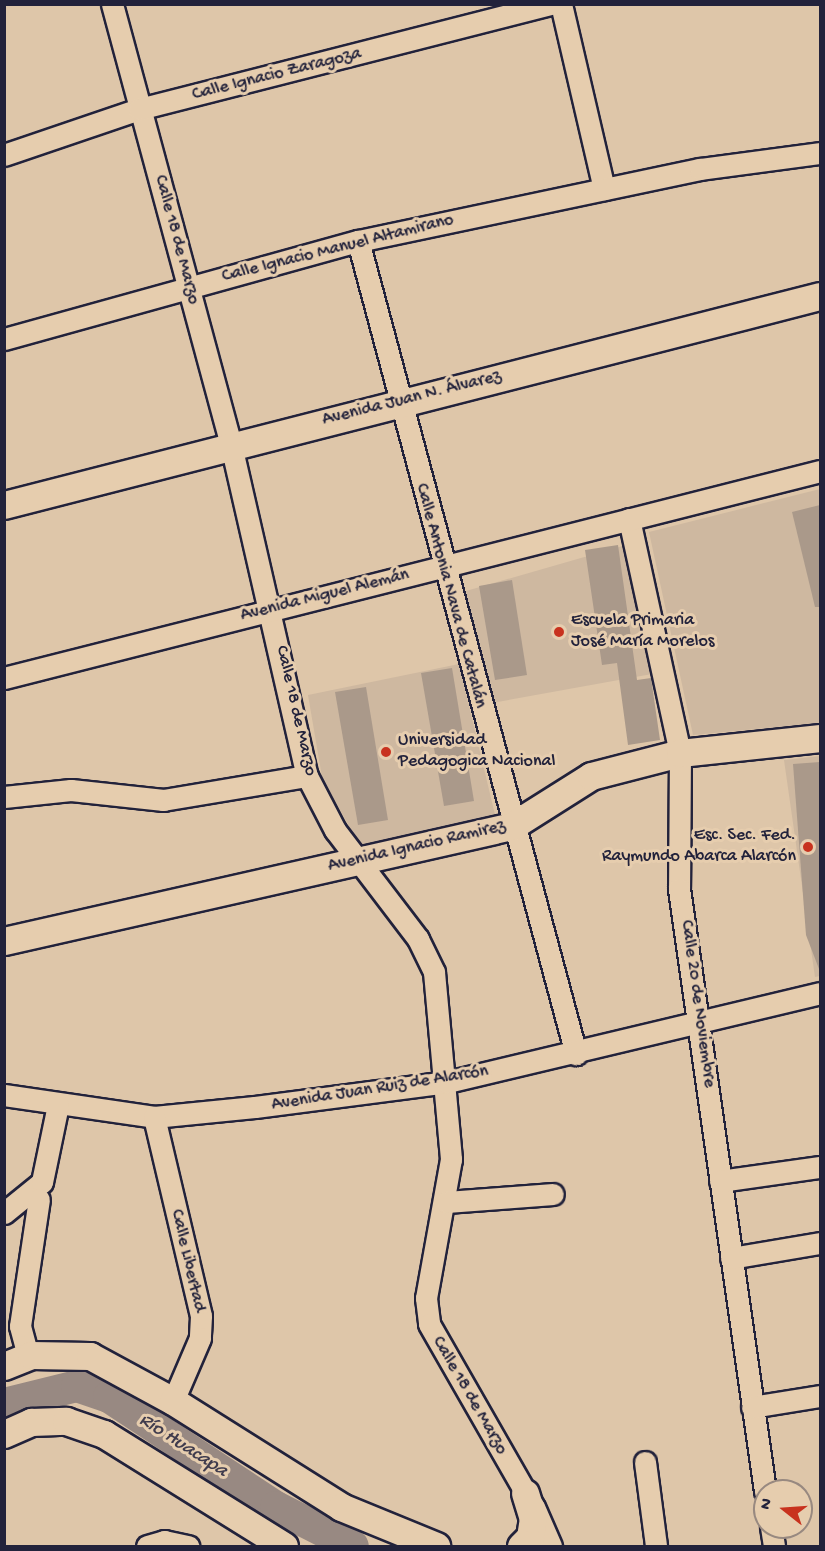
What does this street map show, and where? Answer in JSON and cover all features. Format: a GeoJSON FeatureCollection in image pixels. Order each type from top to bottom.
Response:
{"type":"FeatureCollection","features":[{"type":"Feature","properties":{"kind":"main road","name":"Avenida Juan N. Álvarez"},"geometry":{"type":"LineString","coordinates":[[4,505],[398,402],[820,296]]}},
{"type":"Feature","properties":{"kind":"main road","name":"Avenida Ignacio Ramirez"},"geometry":{"type":"LineString","coordinates":[[4,941],[512,826],[591,776],[680,753],[820,738]]}},
{"type":"Feature","properties":{"kind":"main road"},"geometry":{"type":"LineString","coordinates":[[16,1361],[90,1356],[173,1401],[320,1496],[436,1546]]}},
{"type":"Feature","properties":{"kind":"main road"},"geometry":{"type":"LineString","coordinates":[[4,1434],[30,1422],[66,1421],[104,1434],[284,1546]]}},
{"type":"Feature","properties":{"kind":"main road"},"geometry":{"type":"LineString","coordinates":[[521,1546],[530,1537],[533,1519],[525,1493]]}},
{"type":"Feature","properties":{"kind":"street","name":"Calle 18 de Marzo"},"geometry":{"type":"LineString","coordinates":[[112,4],[231,445],[272,610],[308,776],[335,830],[418,939],[434,972],[447,1082],[447,1202],[426,1298],[429,1324],[525,1493],[551,1546]]}},
{"type":"Feature","properties":{"kind":"street","name":"Calle Ignacio Zaragoza"},"geometry":{"type":"LineString","coordinates":[[4,155],[139,109],[552,4]]}},
{"type":"Feature","properties":{"kind":"street"},"geometry":{"type":"LineString","coordinates":[[561,4],[604,189]]}},
{"type":"Feature","properties":{"kind":"street","name":"Calle Ignacio Manuel Altamirano"},"geometry":{"type":"LineString","coordinates":[[4,339],[188,286],[358,241],[604,189],[820,153]]}},
{"type":"Feature","properties":{"kind":"street","name":"Calle Antonia Nava de Catalán"},"geometry":{"type":"LineString","coordinates":[[358,241],[442,567],[576,1054]]}},
{"type":"Feature","properties":{"kind":"street","name":"Avenida Miguel Alemán"},"geometry":{"type":"LineString","coordinates":[[4,678],[820,471]]}},
{"type":"Feature","properties":{"kind":"street","name":"Calle 20 de Noviembre"},"geometry":{"type":"LineString","coordinates":[[629,519],[680,753],[679,889],[702,1024],[720,1181],[763,1479]]}},
{"type":"Feature","properties":{"kind":"street"},"geometry":{"type":"LineString","coordinates":[[4,797],[71,790],[163,800],[308,776]]}},
{"type":"Feature","properties":{"kind":"street","name":"Avenida Juan Ruiz de Alarcón"},"geometry":{"type":"LineString","coordinates":[[4,1095],[58,1105],[154,1117],[447,1082],[702,1024],[820,993]]}},
{"type":"Feature","properties":{"kind":"street"},"geometry":{"type":"LineString","coordinates":[[16,1361],[41,1190],[58,1105]]}},
{"type":"Feature","properties":{"kind":"street","name":"Calle Libertad"},"geometry":{"type":"LineString","coordinates":[[154,1117],[201,1316],[200,1338],[173,1401]]}},
{"type":"Feature","properties":{"kind":"street"},"geometry":{"type":"LineString","coordinates":[[720,1181],[820,1167]]}},
{"type":"Feature","properties":{"kind":"street"},"geometry":{"type":"LineString","coordinates":[[4,1213],[41,1190]]}},
{"type":"Feature","properties":{"kind":"street"},"geometry":{"type":"LineString","coordinates":[[447,1202],[553,1194]]}},
{"type":"Feature","properties":{"kind":"street"},"geometry":{"type":"LineString","coordinates":[[731,1258],[820,1243]]}},
{"type":"Feature","properties":{"kind":"street"},"geometry":{"type":"LineString","coordinates":[[752,1407],[820,1396]]}},
{"type":"Feature","properties":{"kind":"street"},"geometry":{"type":"LineString","coordinates":[[645,1462],[656,1546]]}},
{"type":"Feature","properties":{"kind":"street"},"geometry":{"type":"LineString","coordinates":[[147,1546],[164,1541],[188,1546]]}},
{"type":"Feature","properties":{"kind":"shaded area"},"geometry":{"type":"Polygon","coordinates":[[[820,489],[820,723],[693,735],[649,532],[820,489]]]}},
{"type":"Feature","properties":{"kind":"shaded area","name":"Escuela Primaria José María Morelos"},"geometry":{"type":"Polygon","coordinates":[[[626,545],[652,674],[492,703],[466,591],[626,545]]]}},
{"type":"Feature","properties":{"kind":"shaded area"},"geometry":{"type":"Polygon","coordinates":[[[459,664],[496,819],[361,848],[322,777],[308,695],[459,664]]]}},
{"type":"Feature","properties":{"kind":"shaded area","name":"Esc. Sec. Fed. Raymundo Abarca Alarcón"},"geometry":{"type":"Polygon","coordinates":[[[820,756],[820,976],[815,977],[784,760],[820,756]]]}},
{"type":"Feature","properties":{"kind":"building"},"geometry":{"type":"Polygon","coordinates":[[[820,505],[820,607],[815,607],[792,512],[820,505]]]}},
{"type":"Feature","properties":{"kind":"building"},"geometry":{"type":"Polygon","coordinates":[[[618,545],[637,680],[651,678],[660,740],[628,745],[617,663],[602,665],[585,550],[618,545]]]}},
{"type":"Feature","properties":{"kind":"building"},"geometry":{"type":"Polygon","coordinates":[[[512,580],[527,675],[495,680],[479,586],[512,580]]]}},
{"type":"Feature","properties":{"kind":"building"},"geometry":{"type":"Polygon","coordinates":[[[452,668],[474,801],[444,806],[421,673],[452,668]]]}},
{"type":"Feature","properties":{"kind":"building"},"geometry":{"type":"Polygon","coordinates":[[[366,687],[388,820],[358,825],[335,692],[366,687]]]}},
{"type":"Feature","properties":{"kind":"building","name":"Esc. Sec. Fed. Raymundo Abarca Alarcón"},"geometry":{"type":"Polygon","coordinates":[[[820,762],[819,969],[806,935],[793,764],[820,762]]]}},
{"type":"Feature","properties":{"kind":"waterway","name":"Río Huacapa"},"geometry":{"type":"LineString","coordinates":[[4,1404],[77,1386],[109,1397],[276,1507],[353,1546]]}},
{"type":"Feature","properties":{"kind":"place","name":"Escuela Primaria José María Morelos"},"geometry":{"type":"Point","coordinates":[559,632]}},
{"type":"Feature","properties":{"kind":"place","name":"Universidad Pedagogica Nacional"},"geometry":{"type":"Point","coordinates":[386,752]}},
{"type":"Feature","properties":{"kind":"place","name":"Esc. Sec. Fed. Raymundo Abarca Alarcón"},"geometry":{"type":"Point","coordinates":[808,847]}}]}
